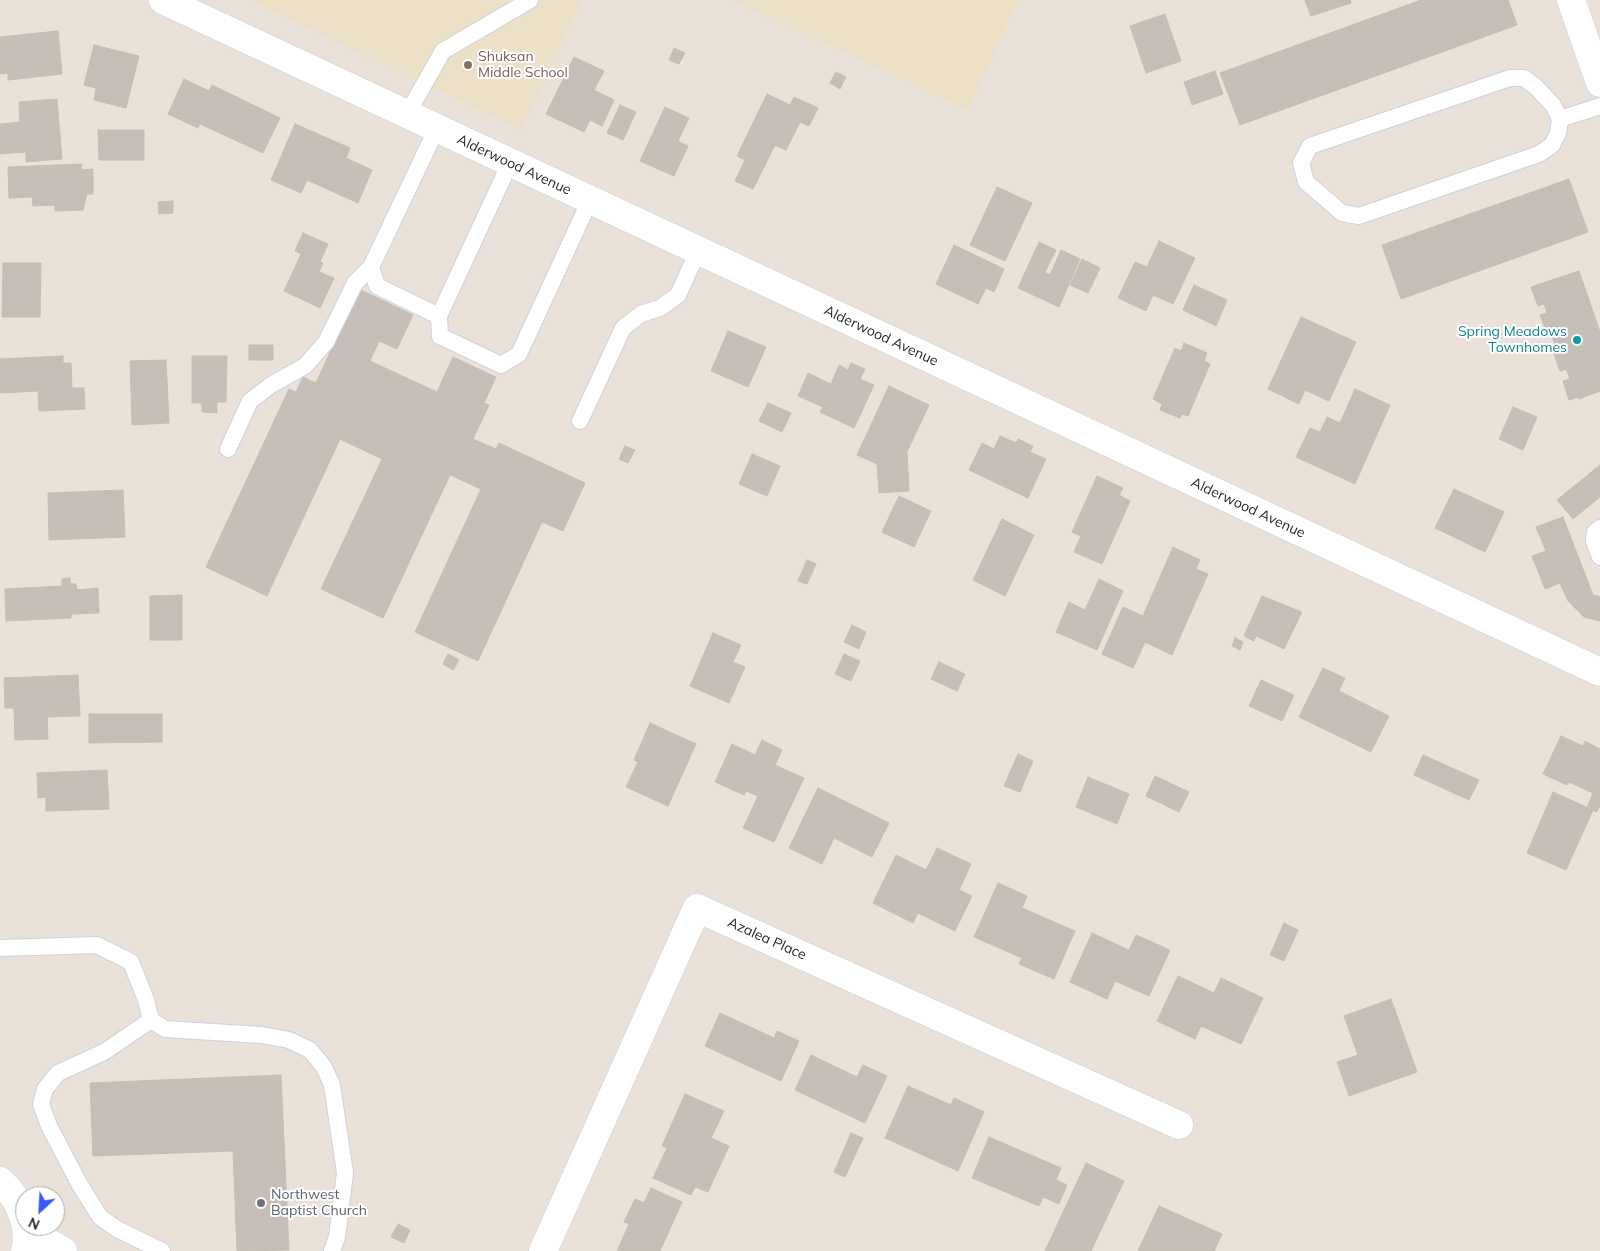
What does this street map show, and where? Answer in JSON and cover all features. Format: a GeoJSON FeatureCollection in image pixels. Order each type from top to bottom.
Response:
{"type":"FeatureCollection","features":[{"type":"Feature","properties":{"kind":"street","name":"Alderwood Avenue"},"geometry":{"type":"LineString","coordinates":[[163,0],[1600,672]]}},
{"type":"Feature","properties":{"kind":"street"},"geometry":{"type":"LineString","coordinates":[[1571,0],[1593,42],[1600,83]]}},
{"type":"Feature","properties":{"kind":"street","name":"Azalea Place"},"geometry":{"type":"LineString","coordinates":[[543,1251],[697,908],[1179,1125]]}},
{"type":"Feature","properties":{"kind":"street"},"geometry":{"type":"LineString","coordinates":[[0,1182],[15,1198]]}},
{"type":"Feature","properties":{"kind":"street"},"geometry":{"type":"LineString","coordinates":[[26,1251],[27,1236]]}},
{"type":"Feature","properties":{"kind":"street"},"geometry":{"type":"LineString","coordinates":[[41,1236],[63,1251]]}},
{"type":"Feature","properties":{"kind":"lane"},"geometry":{"type":"LineString","coordinates":[[407,114],[443,51],[530,0]]}},
{"type":"Feature","properties":{"kind":"lane"},"geometry":{"type":"LineString","coordinates":[[1510,78],[1524,78],[1536,87],[1553,105],[1560,119],[1558,133],[1552,145],[1539,154],[1358,216],[1342,213],[1306,182],[1301,163],[1310,146],[1510,78]]}},
{"type":"Feature","properties":{"kind":"lane"},"geometry":{"type":"LineString","coordinates":[[1560,119],[1600,106]]}},
{"type":"Feature","properties":{"kind":"lane"},"geometry":{"type":"LineString","coordinates":[[228,449],[250,401],[271,384],[305,366],[326,342],[355,283],[371,266],[437,128]]}},
{"type":"Feature","properties":{"kind":"lane"},"geometry":{"type":"LineString","coordinates":[[510,163],[439,316],[440,336],[500,364],[519,354],[590,200]]}},
{"type":"Feature","properties":{"kind":"lane"},"geometry":{"type":"LineString","coordinates":[[580,421],[623,328],[641,314],[660,308],[678,295],[698,251]]}},
{"type":"Feature","properties":{"kind":"lane"},"geometry":{"type":"LineString","coordinates":[[371,266],[377,286],[439,316]]}},
{"type":"Feature","properties":{"kind":"lane"},"geometry":{"type":"LineString","coordinates":[[1600,528],[1595,532],[1594,542],[1600,557]]}},
{"type":"Feature","properties":{"kind":"lane"},"geometry":{"type":"LineString","coordinates":[[0,948],[97,945],[130,962],[146,1000],[151,1020],[165,1029],[262,1035],[289,1040],[310,1050],[324,1066],[332,1085],[345,1173],[337,1237],[332,1251]]}},
{"type":"Feature","properties":{"kind":"lane"},"geometry":{"type":"LineString","coordinates":[[151,1020],[104,1052],[58,1073],[45,1088],[41,1104],[49,1126],[75,1177],[100,1217],[117,1229],[162,1251]]}},
{"type":"Feature","properties":{"kind":"shaded area","name":"Shuksan Middle School"},"geometry":{"type":"Polygon","coordinates":[[[250,0],[582,0],[521,130],[250,0]]]}},
{"type":"Feature","properties":{"kind":"shaded area"},"geometry":{"type":"Polygon","coordinates":[[[732,0],[1018,0],[968,110],[732,0]]]}},
{"type":"Feature","properties":{"kind":"building"},"geometry":{"type":"Polygon","coordinates":[[[1305,0],[1350,0],[1351,3],[1311,16],[1305,0]]]}},
{"type":"Feature","properties":{"kind":"building"},"geometry":{"type":"Polygon","coordinates":[[[1421,0],[1508,0],[1517,25],[1240,125],[1220,73],[1421,0]]]}},
{"type":"Feature","properties":{"kind":"building"},"geometry":{"type":"Polygon","coordinates":[[[1165,14],[1181,61],[1146,73],[1130,26],[1165,14]]]}},
{"type":"Feature","properties":{"kind":"building"},"geometry":{"type":"Polygon","coordinates":[[[58,31],[62,74],[8,80],[8,73],[0,74],[0,37],[58,31]]]}},
{"type":"Feature","properties":{"kind":"building"},"geometry":{"type":"Polygon","coordinates":[[[94,45],[139,56],[126,108],[94,100],[96,88],[84,85],[94,45]]]}},
{"type":"Feature","properties":{"kind":"building"},"geometry":{"type":"Polygon","coordinates":[[[674,48],[685,53],[679,64],[669,60],[674,48]]]}},
{"type":"Feature","properties":{"kind":"building"},"geometry":{"type":"Polygon","coordinates":[[[574,57],[604,71],[594,90],[614,100],[602,126],[590,120],[584,132],[546,114],[574,57]]]}},
{"type":"Feature","properties":{"kind":"building"},"geometry":{"type":"Polygon","coordinates":[[[1215,71],[1223,94],[1192,105],[1184,82],[1215,71]]]}},
{"type":"Feature","properties":{"kind":"building"},"geometry":{"type":"Polygon","coordinates":[[[836,72],[846,77],[840,89],[830,83],[836,72]]]}},
{"type":"Feature","properties":{"kind":"building"},"geometry":{"type":"Polygon","coordinates":[[[184,79],[209,91],[212,85],[280,118],[263,153],[200,124],[198,128],[168,114],[184,79]]]}},
{"type":"Feature","properties":{"kind":"building"},"geometry":{"type":"Polygon","coordinates":[[[767,94],[790,105],[794,97],[818,108],[809,126],[800,122],[786,150],[775,145],[753,189],[735,181],[745,160],[737,156],[767,94]]]}},
{"type":"Feature","properties":{"kind":"building"},"geometry":{"type":"Polygon","coordinates":[[[57,99],[62,159],[26,162],[26,152],[0,154],[0,124],[20,122],[19,102],[57,99]]]}},
{"type":"Feature","properties":{"kind":"building"},"geometry":{"type":"Polygon","coordinates":[[[620,105],[636,112],[623,140],[607,133],[620,105]]]}},
{"type":"Feature","properties":{"kind":"building"},"geometry":{"type":"Polygon","coordinates":[[[665,107],[689,118],[678,141],[688,146],[674,176],[640,161],[665,107]]]}},
{"type":"Feature","properties":{"kind":"building"},"geometry":{"type":"Polygon","coordinates":[[[295,124],[350,148],[346,158],[372,170],[358,203],[307,180],[301,193],[271,180],[295,124]]]}},
{"type":"Feature","properties":{"kind":"building"},"geometry":{"type":"Polygon","coordinates":[[[98,130],[144,130],[144,160],[99,160],[98,130]]]}},
{"type":"Feature","properties":{"kind":"building"},"geometry":{"type":"Polygon","coordinates":[[[82,164],[81,170],[93,169],[93,194],[87,194],[83,210],[55,211],[55,205],[33,206],[32,197],[9,198],[8,167],[82,164]]]}},
{"type":"Feature","properties":{"kind":"building"},"geometry":{"type":"Polygon","coordinates":[[[1569,179],[1588,232],[1401,299],[1382,245],[1569,179]]]}},
{"type":"Feature","properties":{"kind":"building"},"geometry":{"type":"Polygon","coordinates":[[[997,187],[1032,203],[1005,261],[970,245],[997,187]]]}},
{"type":"Feature","properties":{"kind":"building"},"geometry":{"type":"Polygon","coordinates":[[[173,201],[173,213],[159,214],[158,202],[173,201]]]}},
{"type":"Feature","properties":{"kind":"building"},"geometry":{"type":"Polygon","coordinates":[[[303,233],[328,244],[320,262],[323,263],[319,272],[334,278],[320,308],[284,291],[301,254],[295,251],[303,233]]]}},
{"type":"Feature","properties":{"kind":"building"},"geometry":{"type":"Polygon","coordinates":[[[1159,241],[1195,258],[1173,304],[1153,295],[1146,311],[1118,298],[1135,262],[1147,267],[1159,241]]]}},
{"type":"Feature","properties":{"kind":"building"},"geometry":{"type":"Polygon","coordinates":[[[1039,242],[1056,250],[1045,272],[1050,275],[1061,250],[1080,259],[1059,307],[1018,288],[1039,242]]]}},
{"type":"Feature","properties":{"kind":"building"},"geometry":{"type":"Polygon","coordinates":[[[954,245],[1004,269],[994,292],[986,288],[978,304],[936,284],[954,245]]]}},
{"type":"Feature","properties":{"kind":"building"},"geometry":{"type":"Polygon","coordinates":[[[1082,259],[1100,268],[1088,293],[1070,285],[1082,259]]]}},
{"type":"Feature","properties":{"kind":"building"},"geometry":{"type":"Polygon","coordinates":[[[3,263],[41,263],[40,317],[2,317],[3,263]]]}},
{"type":"Feature","properties":{"kind":"building","name":"Spring Meadows Townhomes"},"geometry":{"type":"Polygon","coordinates":[[[1579,271],[1600,332],[1600,391],[1579,399],[1578,397],[1569,400],[1563,381],[1570,379],[1566,369],[1560,371],[1552,348],[1556,347],[1551,333],[1547,334],[1540,315],[1547,313],[1544,304],[1538,306],[1531,287],[1579,271]]]}},
{"type":"Feature","properties":{"kind":"building"},"geometry":{"type":"Polygon","coordinates":[[[1194,285],[1227,300],[1216,326],[1183,310],[1194,285]]]}},
{"type":"Feature","properties":{"kind":"building"},"geometry":{"type":"Polygon","coordinates":[[[359,289],[413,315],[397,349],[379,341],[370,361],[437,392],[453,357],[496,377],[484,403],[489,405],[473,439],[496,449],[499,443],[585,483],[563,531],[542,522],[478,661],[415,632],[481,489],[450,475],[383,618],[321,589],[382,459],[340,439],[267,596],[206,567],[289,389],[296,392],[303,377],[316,383],[359,289]]]}},
{"type":"Feature","properties":{"kind":"building"},"geometry":{"type":"Polygon","coordinates":[[[1301,317],[1356,342],[1329,401],[1305,390],[1299,404],[1268,389],[1301,317]]]}},
{"type":"Feature","properties":{"kind":"building"},"geometry":{"type":"Polygon","coordinates":[[[728,331],[766,347],[748,387],[711,371],[728,331]]]}},
{"type":"Feature","properties":{"kind":"building"},"geometry":{"type":"Polygon","coordinates":[[[1184,343],[1207,353],[1204,361],[1210,364],[1188,416],[1182,414],[1180,418],[1160,410],[1162,404],[1153,399],[1175,348],[1181,351],[1184,343]]]}},
{"type":"Feature","properties":{"kind":"building"},"geometry":{"type":"Polygon","coordinates":[[[249,345],[273,345],[273,360],[249,360],[249,345]]]}},
{"type":"Feature","properties":{"kind":"building"},"geometry":{"type":"Polygon","coordinates":[[[63,356],[63,363],[71,363],[72,388],[84,388],[85,409],[39,411],[38,391],[0,393],[0,359],[63,356]]]}},
{"type":"Feature","properties":{"kind":"building"},"geometry":{"type":"Polygon","coordinates":[[[192,356],[227,356],[226,402],[217,402],[217,413],[202,412],[202,403],[192,403],[192,356]]]}},
{"type":"Feature","properties":{"kind":"building"},"geometry":{"type":"Polygon","coordinates":[[[166,360],[169,423],[132,425],[130,361],[166,360]]]}},
{"type":"Feature","properties":{"kind":"building"},"geometry":{"type":"Polygon","coordinates":[[[851,363],[865,369],[860,379],[874,385],[854,428],[820,412],[823,407],[798,396],[808,373],[831,384],[839,365],[848,370],[851,363]]]}},
{"type":"Feature","properties":{"kind":"building"},"geometry":{"type":"Polygon","coordinates":[[[889,386],[929,405],[907,452],[909,491],[879,493],[877,464],[857,455],[889,386]]]}},
{"type":"Feature","properties":{"kind":"building"},"geometry":{"type":"Polygon","coordinates":[[[1355,389],[1390,405],[1355,484],[1296,457],[1310,428],[1320,432],[1327,417],[1340,423],[1355,389]]]}},
{"type":"Feature","properties":{"kind":"building"},"geometry":{"type":"Polygon","coordinates":[[[768,403],[791,413],[782,432],[759,421],[768,403]]]}},
{"type":"Feature","properties":{"kind":"building"},"geometry":{"type":"Polygon","coordinates":[[[1513,407],[1537,417],[1523,450],[1499,439],[1513,407]]]}},
{"type":"Feature","properties":{"kind":"building"},"geometry":{"type":"Polygon","coordinates":[[[1000,436],[1016,443],[1018,439],[1033,446],[1030,452],[1046,459],[1028,498],[969,470],[982,443],[994,449],[1000,436]]]}},
{"type":"Feature","properties":{"kind":"building"},"geometry":{"type":"Polygon","coordinates":[[[625,446],[635,450],[628,463],[619,459],[625,446]]]}},
{"type":"Feature","properties":{"kind":"building"},"geometry":{"type":"Polygon","coordinates":[[[752,454],[780,466],[767,496],[739,484],[752,454]]]}},
{"type":"Feature","properties":{"kind":"building"},"geometry":{"type":"Polygon","coordinates":[[[1600,465],[1600,497],[1573,519],[1557,500],[1600,465]]]}},
{"type":"Feature","properties":{"kind":"building"},"geometry":{"type":"Polygon","coordinates":[[[1097,476],[1123,488],[1119,495],[1130,501],[1102,564],[1074,552],[1081,536],[1072,532],[1097,476]]]}},
{"type":"Feature","properties":{"kind":"building"},"geometry":{"type":"Polygon","coordinates":[[[1454,489],[1504,512],[1485,552],[1435,528],[1454,489]]]}},
{"type":"Feature","properties":{"kind":"building"},"geometry":{"type":"Polygon","coordinates":[[[123,490],[125,537],[49,540],[48,493],[123,490]]]}},
{"type":"Feature","properties":{"kind":"building"},"geometry":{"type":"Polygon","coordinates":[[[899,496],[931,511],[914,547],[882,532],[899,496]]]}},
{"type":"Feature","properties":{"kind":"building"},"geometry":{"type":"Polygon","coordinates":[[[1563,517],[1593,595],[1600,597],[1600,621],[1584,617],[1568,601],[1560,583],[1545,589],[1532,556],[1546,551],[1536,527],[1563,517]]]}},
{"type":"Feature","properties":{"kind":"building"},"geometry":{"type":"Polygon","coordinates":[[[1002,519],[1034,535],[1005,596],[973,580],[1002,519]]]}},
{"type":"Feature","properties":{"kind":"building"},"geometry":{"type":"Polygon","coordinates":[[[1173,547],[1200,560],[1196,569],[1208,574],[1172,655],[1145,642],[1133,668],[1102,654],[1123,607],[1143,616],[1173,547]]]}},
{"type":"Feature","properties":{"kind":"building"},"geometry":{"type":"Polygon","coordinates":[[[807,560],[816,564],[807,584],[798,581],[807,560]]]}},
{"type":"Feature","properties":{"kind":"building"},"geometry":{"type":"Polygon","coordinates":[[[70,578],[71,584],[76,584],[77,590],[98,588],[99,613],[71,614],[71,618],[6,621],[5,589],[62,586],[62,579],[70,578]]]}},
{"type":"Feature","properties":{"kind":"building"},"geometry":{"type":"Polygon","coordinates":[[[1099,579],[1123,591],[1097,650],[1056,632],[1069,602],[1085,610],[1099,579]]]}},
{"type":"Feature","properties":{"kind":"building"},"geometry":{"type":"Polygon","coordinates":[[[182,595],[182,640],[150,640],[150,596],[182,595]]]}},
{"type":"Feature","properties":{"kind":"building"},"geometry":{"type":"Polygon","coordinates":[[[1262,596],[1302,612],[1284,649],[1256,636],[1254,641],[1244,636],[1262,596]]]}},
{"type":"Feature","properties":{"kind":"building"},"geometry":{"type":"Polygon","coordinates":[[[852,625],[866,632],[859,649],[844,642],[852,625]]]}},
{"type":"Feature","properties":{"kind":"building"},"geometry":{"type":"Polygon","coordinates":[[[713,633],[741,645],[733,662],[745,667],[729,703],[690,686],[713,633]]]}},
{"type":"Feature","properties":{"kind":"building"},"geometry":{"type":"Polygon","coordinates":[[[1235,638],[1243,642],[1240,650],[1232,646],[1235,638]]]}},
{"type":"Feature","properties":{"kind":"building"},"geometry":{"type":"Polygon","coordinates":[[[448,654],[459,660],[453,670],[443,664],[448,654]]]}},
{"type":"Feature","properties":{"kind":"building"},"geometry":{"type":"Polygon","coordinates":[[[844,654],[860,661],[851,681],[835,674],[844,654]]]}},
{"type":"Feature","properties":{"kind":"building"},"geometry":{"type":"Polygon","coordinates":[[[939,662],[965,674],[957,691],[931,679],[939,662]]]}},
{"type":"Feature","properties":{"kind":"building"},"geometry":{"type":"Polygon","coordinates":[[[1323,668],[1345,678],[1339,691],[1389,716],[1371,752],[1299,717],[1323,668]]]}},
{"type":"Feature","properties":{"kind":"building"},"geometry":{"type":"Polygon","coordinates":[[[78,675],[80,716],[47,717],[48,739],[15,740],[14,708],[5,708],[4,678],[78,675]]]}},
{"type":"Feature","properties":{"kind":"building"},"geometry":{"type":"Polygon","coordinates":[[[1261,680],[1294,695],[1282,721],[1249,706],[1261,680]]]}},
{"type":"Feature","properties":{"kind":"building"},"geometry":{"type":"Polygon","coordinates":[[[89,714],[162,714],[162,742],[89,743],[89,714]]]}},
{"type":"Feature","properties":{"kind":"building"},"geometry":{"type":"Polygon","coordinates":[[[650,723],[696,744],[668,806],[626,787],[638,762],[634,760],[650,723]]]}},
{"type":"Feature","properties":{"kind":"building"},"geometry":{"type":"Polygon","coordinates":[[[1561,736],[1583,746],[1585,741],[1600,749],[1600,805],[1597,812],[1587,808],[1593,793],[1569,782],[1567,785],[1543,774],[1561,736]]]}},
{"type":"Feature","properties":{"kind":"building"},"geometry":{"type":"Polygon","coordinates":[[[762,740],[782,750],[775,765],[804,778],[774,842],[743,828],[758,796],[746,791],[744,795],[715,782],[732,744],[755,755],[762,740]]]}},
{"type":"Feature","properties":{"kind":"building"},"geometry":{"type":"Polygon","coordinates":[[[1018,754],[1033,761],[1020,792],[1004,786],[1018,754]]]}},
{"type":"Feature","properties":{"kind":"building"},"geometry":{"type":"Polygon","coordinates":[[[1423,755],[1479,780],[1469,800],[1414,775],[1423,755]]]}},
{"type":"Feature","properties":{"kind":"building"},"geometry":{"type":"Polygon","coordinates":[[[107,770],[109,809],[46,811],[46,797],[38,798],[37,773],[107,770]]]}},
{"type":"Feature","properties":{"kind":"building"},"geometry":{"type":"Polygon","coordinates":[[[1155,776],[1189,792],[1179,812],[1146,796],[1155,776]]]}},
{"type":"Feature","properties":{"kind":"building"},"geometry":{"type":"Polygon","coordinates":[[[1088,777],[1129,794],[1117,824],[1076,807],[1088,777]]]}},
{"type":"Feature","properties":{"kind":"building"},"geometry":{"type":"Polygon","coordinates":[[[818,788],[889,823],[872,857],[834,838],[822,864],[789,848],[818,788]]]}},
{"type":"Feature","properties":{"kind":"building"},"geometry":{"type":"Polygon","coordinates":[[[1553,792],[1593,810],[1566,870],[1527,853],[1553,792]]]}},
{"type":"Feature","properties":{"kind":"building"},"geometry":{"type":"Polygon","coordinates":[[[937,848],[971,864],[959,890],[972,896],[955,931],[918,913],[913,923],[873,903],[896,855],[926,870],[937,848]]]}},
{"type":"Feature","properties":{"kind":"building"},"geometry":{"type":"Polygon","coordinates":[[[998,883],[1027,896],[1022,908],[1075,931],[1054,979],[1019,964],[1022,958],[974,937],[998,883]]]}},
{"type":"Feature","properties":{"kind":"building"},"geometry":{"type":"Polygon","coordinates":[[[1284,923],[1298,930],[1284,961],[1270,955],[1284,923]]]}},
{"type":"Feature","properties":{"kind":"building"},"geometry":{"type":"Polygon","coordinates":[[[1092,933],[1129,950],[1136,935],[1170,950],[1149,996],[1115,981],[1107,999],[1070,982],[1092,933]]]}},
{"type":"Feature","properties":{"kind":"building"},"geometry":{"type":"Polygon","coordinates":[[[1178,976],[1214,993],[1221,978],[1263,998],[1241,1044],[1201,1026],[1195,1039],[1157,1021],[1178,976]]]}},
{"type":"Feature","properties":{"kind":"building"},"geometry":{"type":"Polygon","coordinates":[[[1391,999],[1417,1072],[1349,1096],[1337,1062],[1358,1055],[1344,1016],[1391,999]]]}},
{"type":"Feature","properties":{"kind":"building"},"geometry":{"type":"Polygon","coordinates":[[[720,1013],[774,1038],[777,1031],[799,1041],[781,1081],[705,1046],[720,1013]]]}},
{"type":"Feature","properties":{"kind":"building"},"geometry":{"type":"Polygon","coordinates":[[[811,1055],[857,1077],[863,1065],[887,1076],[865,1123],[795,1090],[811,1055]]]}},
{"type":"Feature","properties":{"kind":"building","name":"Northwest Baptist Church"},"geometry":{"type":"Polygon","coordinates":[[[281,1075],[289,1250],[237,1251],[233,1151],[93,1156],[90,1083],[281,1075]]]}},
{"type":"Feature","properties":{"kind":"building"},"geometry":{"type":"Polygon","coordinates":[[[908,1086],[951,1105],[954,1098],[984,1112],[958,1171],[885,1138],[908,1086]]]}},
{"type":"Feature","properties":{"kind":"building"},"geometry":{"type":"Polygon","coordinates":[[[685,1094],[724,1111],[711,1138],[729,1146],[708,1192],[695,1187],[691,1195],[653,1178],[667,1148],[662,1146],[685,1094]]]}},
{"type":"Feature","properties":{"kind":"building"},"geometry":{"type":"Polygon","coordinates":[[[851,1133],[863,1138],[845,1177],[834,1172],[851,1133]]]}},
{"type":"Feature","properties":{"kind":"building"},"geometry":{"type":"Polygon","coordinates":[[[989,1137],[1061,1168],[1056,1180],[1067,1185],[1059,1204],[1043,1197],[1039,1206],[972,1178],[989,1137]]]}},
{"type":"Feature","properties":{"kind":"building"},"geometry":{"type":"Polygon","coordinates":[[[1086,1163],[1124,1181],[1091,1251],[1045,1251],[1086,1163]]]}},
{"type":"Feature","properties":{"kind":"building"},"geometry":{"type":"Polygon","coordinates":[[[651,1188],[682,1202],[660,1251],[617,1251],[629,1224],[624,1222],[635,1199],[644,1203],[651,1188]]]}},
{"type":"Feature","properties":{"kind":"building"},"geometry":{"type":"Polygon","coordinates":[[[1159,1206],[1222,1234],[1214,1251],[1138,1251],[1159,1206]]]}},
{"type":"Feature","properties":{"kind":"building"},"geometry":{"type":"Polygon","coordinates":[[[398,1224],[410,1230],[404,1243],[391,1237],[398,1224]]]}},
{"type":"Feature","properties":{"kind":"place","name":"Shuksan Middle School"},"geometry":{"type":"Point","coordinates":[468,65]}},
{"type":"Feature","properties":{"kind":"place","name":"Spring Meadows Townhomes"},"geometry":{"type":"Point","coordinates":[1577,340]}},
{"type":"Feature","properties":{"kind":"place","name":"Northwest Baptist Church"},"geometry":{"type":"Point","coordinates":[261,1203]}}]}
